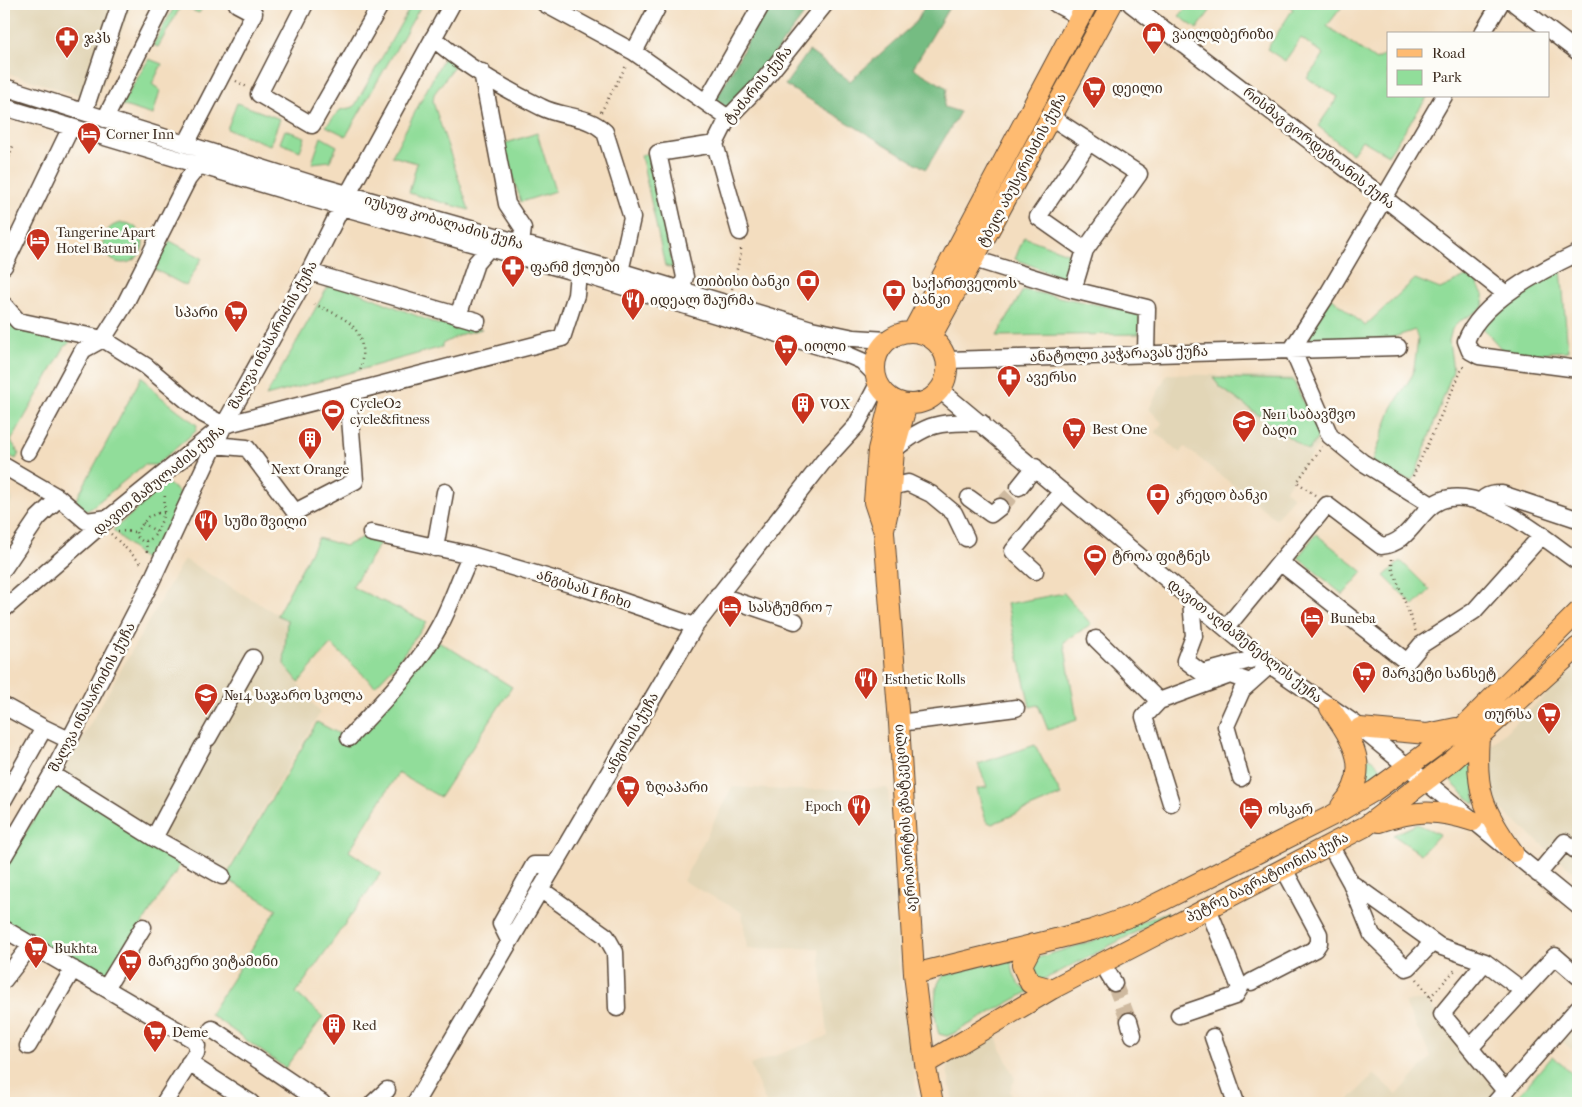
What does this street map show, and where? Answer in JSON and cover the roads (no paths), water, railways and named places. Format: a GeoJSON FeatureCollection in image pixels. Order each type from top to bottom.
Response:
{"type":"FeatureCollection","features":[{"type":"Feature","properties":{"kind":"main road","name":"ტბელ აბუსერისძის ქუჩა"},"geometry":{"type":"LineString","coordinates":[[922,334],[974,259],[1112,4]]}},
{"type":"Feature","properties":{"kind":"main road","name":"ტბელ აბუსერისძის ქუჩა"},"geometry":{"type":"LineString","coordinates":[[922,334],[1084,10]]}},
{"type":"Feature","properties":{"kind":"main road"},"geometry":{"type":"LineString","coordinates":[[922,334],[941,347],[947,360],[946,378],[940,390],[925,400],[888,390],[874,365],[879,350],[895,335],[922,334]]}},
{"type":"Feature","properties":{"kind":"main road","name":"აეროპორტის გზატკეცილი"},"geometry":{"type":"LineString","coordinates":[[888,390],[894,450],[884,532],[899,723],[914,974],[925,1064],[933,1103]]}},
{"type":"Feature","properties":{"kind":"main road","name":"აეროპორტის გზატკეცილი"},"geometry":{"type":"LineString","coordinates":[[884,532],[874,502],[878,450],[888,390]]}},
{"type":"Feature","properties":{"kind":"main road","name":"პეტრე ბაგრატიონის ქუჩა"},"geometry":{"type":"LineString","coordinates":[[925,1064],[1052,989],[1366,826],[1426,781],[1578,612]]}},
{"type":"Feature","properties":{"kind":"main road","name":"პეტრე ბაგრატიონის ქუჩა"},"geometry":{"type":"LineString","coordinates":[[914,974],[1092,930],[1134,915],[1374,792],[1409,767],[1472,731],[1578,647]]}},
{"type":"Feature","properties":{"kind":"main road"},"geometry":{"type":"LineString","coordinates":[[1330,708],[1346,732],[1356,754],[1358,766],[1356,784],[1350,796],[1332,814]]}},
{"type":"Feature","properties":{"kind":"main road"},"geometry":{"type":"LineString","coordinates":[[1360,728],[1427,734],[1472,731],[1479,789],[1491,822],[1513,852]]}},
{"type":"Feature","properties":{"kind":"main road"},"geometry":{"type":"LineString","coordinates":[[1366,826],[1403,814],[1421,811],[1452,814],[1473,821]]}},
{"type":"Feature","properties":{"kind":"main road"},"geometry":{"type":"LineString","coordinates":[[1033,944],[1022,965],[1025,975],[1030,983],[1052,989]]}},
{"type":"Feature","properties":{"kind":"street"},"geometry":{"type":"LineString","coordinates":[[81,111],[118,4]]}},
{"type":"Feature","properties":{"kind":"street"},"geometry":{"type":"LineString","coordinates":[[105,119],[163,4]]}},
{"type":"Feature","properties":{"kind":"street"},"geometry":{"type":"LineString","coordinates":[[186,144],[254,13],[237,4]]}},
{"type":"Feature","properties":{"kind":"street"},"geometry":{"type":"LineString","coordinates":[[305,4],[259,94],[312,125],[381,4]]}},
{"type":"Feature","properties":{"kind":"street","name":"შალვა ინასარიძის ქუჩა"},"geometry":{"type":"LineString","coordinates":[[4,856],[52,774],[154,576],[224,425],[309,272],[345,200],[452,4]]}},
{"type":"Feature","properties":{"kind":"street"},"geometry":{"type":"LineString","coordinates":[[545,4],[634,52],[728,118]]}},
{"type":"Feature","properties":{"kind":"street"},"geometry":{"type":"LineString","coordinates":[[634,52],[659,4]]}},
{"type":"Feature","properties":{"kind":"street"},"geometry":{"type":"LineString","coordinates":[[706,102],[762,4]]}},
{"type":"Feature","properties":{"kind":"street","name":"ტაძარის ქუჩა"},"geometry":{"type":"LineString","coordinates":[[715,144],[728,118],[760,85],[825,4]]}},
{"type":"Feature","properties":{"kind":"street"},"geometry":{"type":"LineString","coordinates":[[1056,4],[1084,10]]}},
{"type":"Feature","properties":{"kind":"street","name":"რისმაგ გორდეზიანის ქუჩა"},"geometry":{"type":"LineString","coordinates":[[1131,4],[1506,294]]}},
{"type":"Feature","properties":{"kind":"street"},"geometry":{"type":"LineString","coordinates":[[1483,32],[1500,4]]}},
{"type":"Feature","properties":{"kind":"street"},"geometry":{"type":"LineString","coordinates":[[1525,7],[1578,52]]}},
{"type":"Feature","properties":{"kind":"street"},"geometry":{"type":"LineString","coordinates":[[433,38],[482,72],[542,108],[596,123],[604,132],[632,218],[620,272]]}},
{"type":"Feature","properties":{"kind":"street"},"geometry":{"type":"LineString","coordinates":[[482,72],[507,204],[523,228],[521,244]]}},
{"type":"Feature","properties":{"kind":"street","name":"იუსუფ კობალაძის ქუჩა"},"geometry":{"type":"LineString","coordinates":[[4,87],[186,144],[345,200],[490,248],[578,272],[848,354],[862,361],[888,390]]}},
{"type":"Feature","properties":{"kind":"street"},"geometry":{"type":"LineString","coordinates":[[1432,504],[1362,462],[1330,436],[1292,349],[1329,292],[1443,98]]}},
{"type":"Feature","properties":{"kind":"street","name":"იუსუფ კობალაძის ქუჩა"},"geometry":{"type":"LineString","coordinates":[[4,107],[199,165],[521,244],[812,330],[854,338],[888,340]]}},
{"type":"Feature","properties":{"kind":"street"},"geometry":{"type":"LineString","coordinates":[[1050,117],[1139,174],[1085,250],[1073,290]]}},
{"type":"Feature","properties":{"kind":"street"},"geometry":{"type":"LineString","coordinates":[[4,266],[71,127]]}},
{"type":"Feature","properties":{"kind":"street"},"geometry":{"type":"LineString","coordinates":[[1085,250],[1038,217],[1089,142]]}},
{"type":"Feature","properties":{"kind":"street"},"geometry":{"type":"LineString","coordinates":[[680,290],[685,277],[658,153],[715,144],[740,232]]}},
{"type":"Feature","properties":{"kind":"street"},"geometry":{"type":"LineString","coordinates":[[28,452],[84,350],[103,339],[132,291],[188,179],[199,165]]}},
{"type":"Feature","properties":{"kind":"street"},"geometry":{"type":"LineString","coordinates":[[458,316],[476,263],[490,248]]}},
{"type":"Feature","properties":{"kind":"street"},"geometry":{"type":"LineString","coordinates":[[1578,253],[1552,265],[1506,294],[1471,328],[1466,341],[1470,351],[1479,356],[1578,369]]}},
{"type":"Feature","properties":{"kind":"street"},"geometry":{"type":"LineString","coordinates":[[974,259],[1073,290],[1147,308],[1146,353]]}},
{"type":"Feature","properties":{"kind":"street"},"geometry":{"type":"LineString","coordinates":[[309,272],[477,321]]}},
{"type":"Feature","properties":{"kind":"street","name":"დავით მამულაძის ქუჩა"},"geometry":{"type":"LineString","coordinates":[[4,609],[109,518],[224,425],[562,338],[576,295],[578,272]]}},
{"type":"Feature","properties":{"kind":"street"},"geometry":{"type":"LineString","coordinates":[[4,305],[18,321],[103,339],[146,366],[203,414],[224,425]]}},
{"type":"Feature","properties":{"kind":"street","name":"ანატოლი კაჭარავას ქუჩა"},"geometry":{"type":"LineString","coordinates":[[947,360],[1398,347]]}},
{"type":"Feature","properties":{"kind":"street","name":"ანგისის ქუჩა"},"geometry":{"type":"LineString","coordinates":[[415,1103],[695,626],[823,462],[888,390]]}},
{"type":"Feature","properties":{"kind":"street","name":"დავით აღმაშენებლის ქუჩა"},"geometry":{"type":"LineString","coordinates":[[940,390],[1035,467],[1191,601],[1265,661],[1360,728],[1538,874],[1578,904]]}},
{"type":"Feature","properties":{"kind":"street"},"geometry":{"type":"LineString","coordinates":[[214,445],[247,448],[295,512],[355,481],[348,393]]}},
{"type":"Feature","properties":{"kind":"street"},"geometry":{"type":"LineString","coordinates":[[894,450],[912,434],[930,426],[952,421],[982,423]]}},
{"type":"Feature","properties":{"kind":"street"},"geometry":{"type":"LineString","coordinates":[[4,466],[59,498],[86,521],[109,518]]}},
{"type":"Feature","properties":{"kind":"street"},"geometry":{"type":"LineString","coordinates":[[1019,487],[1035,467]]}},
{"type":"Feature","properties":{"kind":"street"},"geometry":{"type":"LineString","coordinates":[[890,487],[908,483],[931,494],[954,513],[966,538]]}},
{"type":"Feature","properties":{"kind":"street"},"geometry":{"type":"LineString","coordinates":[[1045,508],[1060,489]]}},
{"type":"Feature","properties":{"kind":"street"},"geometry":{"type":"LineString","coordinates":[[1034,571],[1013,551],[1060,489]]}},
{"type":"Feature","properties":{"kind":"street"},"geometry":{"type":"LineString","coordinates":[[435,548],[445,492]]}},
{"type":"Feature","properties":{"kind":"street"},"geometry":{"type":"LineString","coordinates":[[1482,501],[1484,497],[1502,494],[1574,518]]}},
{"type":"Feature","properties":{"kind":"street"},"geometry":{"type":"LineString","coordinates":[[1226,628],[1327,505],[1381,546],[1393,545],[1402,538],[1432,504],[1452,497],[1482,501],[1542,535],[1578,562]]}},
{"type":"Feature","properties":{"kind":"street"},"geometry":{"type":"LineString","coordinates":[[4,568],[38,518],[59,498]]}},
{"type":"Feature","properties":{"kind":"street"},"geometry":{"type":"LineString","coordinates":[[969,498],[990,514],[1000,507]]}},
{"type":"Feature","properties":{"kind":"street","name":"ანგისას I ჩიხი"},"geometry":{"type":"LineString","coordinates":[[371,533],[471,555],[587,589],[695,626]]}},
{"type":"Feature","properties":{"kind":"street"},"geometry":{"type":"LineString","coordinates":[[1281,562],[1407,662],[1421,646],[1474,611],[1542,535]]}},
{"type":"Feature","properties":{"kind":"street"},"geometry":{"type":"LineString","coordinates":[[1008,562],[1003,555],[1012,544]]}},
{"type":"Feature","properties":{"kind":"street"},"geometry":{"type":"LineString","coordinates":[[349,738],[406,675],[440,625],[458,580],[471,555]]}},
{"type":"Feature","properties":{"kind":"street"},"geometry":{"type":"LineString","coordinates":[[718,595],[795,621]]}},
{"type":"Feature","properties":{"kind":"street"},"geometry":{"type":"LineString","coordinates":[[1191,601],[1194,636],[1185,660],[1202,673],[1265,661]]}},
{"type":"Feature","properties":{"kind":"street"},"geometry":{"type":"LineString","coordinates":[[1096,639],[1159,701]]}},
{"type":"Feature","properties":{"kind":"street"},"geometry":{"type":"LineString","coordinates":[[154,838],[253,658]]}},
{"type":"Feature","properties":{"kind":"street"},"geometry":{"type":"LineString","coordinates":[[1241,778],[1226,726],[1242,690],[1265,661]]}},
{"type":"Feature","properties":{"kind":"street"},"geometry":{"type":"LineString","coordinates":[[1171,803],[1144,717],[1159,701],[1230,675],[1250,682]]}},
{"type":"Feature","properties":{"kind":"street"},"geometry":{"type":"LineString","coordinates":[[4,706],[69,740]]}},
{"type":"Feature","properties":{"kind":"street"},"geometry":{"type":"LineString","coordinates":[[899,723],[1016,708]]}},
{"type":"Feature","properties":{"kind":"street"},"geometry":{"type":"LineString","coordinates":[[4,798],[44,728]]}},
{"type":"Feature","properties":{"kind":"street"},"geometry":{"type":"LineString","coordinates":[[52,774],[154,838],[222,876]]}},
{"type":"Feature","properties":{"kind":"street"},"geometry":{"type":"LineString","coordinates":[[1538,874],[1566,842],[1578,852]]}},
{"type":"Feature","properties":{"kind":"street"},"geometry":{"type":"LineString","coordinates":[[1330,846],[1351,883],[1372,934],[1406,968],[1433,942]]}},
{"type":"Feature","properties":{"kind":"street"},"geometry":{"type":"LineString","coordinates":[[509,940],[501,924],[534,865],[555,865]]}},
{"type":"Feature","properties":{"kind":"street"},"geometry":{"type":"LineString","coordinates":[[1251,982],[1315,949],[1319,943],[1319,934],[1284,869]]}},
{"type":"Feature","properties":{"kind":"street"},"geometry":{"type":"LineString","coordinates":[[1351,883],[1433,942],[1484,962],[1522,990]]}},
{"type":"Feature","properties":{"kind":"street"},"geometry":{"type":"LineString","coordinates":[[540,889],[606,936],[615,952],[617,1008]]}},
{"type":"Feature","properties":{"kind":"street"},"geometry":{"type":"LineString","coordinates":[[1179,1015],[1235,996],[1240,988],[1208,908]]}},
{"type":"Feature","properties":{"kind":"street"},"geometry":{"type":"LineString","coordinates":[[106,988],[143,927]]}},
{"type":"Feature","properties":{"kind":"street"},"geometry":{"type":"LineString","coordinates":[[4,929],[194,1040],[197,1046],[196,1054],[164,1103]]}},
{"type":"Feature","properties":{"kind":"street"},"geometry":{"type":"LineString","coordinates":[[4,980],[32,944]]}},
{"type":"Feature","properties":{"kind":"street"},"geometry":{"type":"LineString","coordinates":[[1470,1048],[1555,956],[1578,976]]}},
{"type":"Feature","properties":{"kind":"street"},"geometry":{"type":"LineString","coordinates":[[1484,962],[1442,1014],[1470,1048],[1501,1097],[1578,1008]]}},
{"type":"Feature","properties":{"kind":"street"},"geometry":{"type":"LineString","coordinates":[[1102,963],[1114,983]]}},
{"type":"Feature","properties":{"kind":"street"},"geometry":{"type":"LineString","coordinates":[[28,1046],[73,968]]}},
{"type":"Feature","properties":{"kind":"street"},"geometry":{"type":"LineString","coordinates":[[212,1029],[322,1103]]}},
{"type":"Feature","properties":{"kind":"street"},"geometry":{"type":"LineString","coordinates":[[1213,1037],[1236,1103]]}},
{"type":"Feature","properties":{"kind":"street"},"geometry":{"type":"LineString","coordinates":[[189,1063],[251,1103]]}},
{"type":"Feature","properties":{"kind":"street"},"geometry":{"type":"LineString","coordinates":[[373,1103],[387,1090]]}},
{"type":"Feature","properties":{"kind":"tunnel"},"geometry":{"type":"LineString","coordinates":[[1000,507],[1019,487]]}},
{"type":"Feature","properties":{"kind":"tunnel"},"geometry":{"type":"LineString","coordinates":[[1114,983],[1129,1021]]}},
{"type":"Feature","properties":{"kind":"place","name":"ვაილდბერიზი"},"geometry":{"type":"Point","coordinates":[1154,55]}},
{"type":"Feature","properties":{"kind":"place","name":"ჯპს"},"geometry":{"type":"Point","coordinates":[67,59]}},
{"type":"Feature","properties":{"kind":"place","name":"დეილი"},"geometry":{"type":"Point","coordinates":[1094,109]}},
{"type":"Feature","properties":{"kind":"place","name":"Corner Inn"},"geometry":{"type":"Point","coordinates":[89,155]}},
{"type":"Feature","properties":{"kind":"place","name":"Tangerine Apart Hotel Batumi"},"geometry":{"type":"Point","coordinates":[38,261]}},
{"type":"Feature","properties":{"kind":"place","name":"ფარმ ქლუბი"},"geometry":{"type":"Point","coordinates":[513,288]}},
{"type":"Feature","properties":{"kind":"place","name":"თიბისი ბანკი"},"geometry":{"type":"Point","coordinates":[808,302]}},
{"type":"Feature","properties":{"kind":"place","name":"საქართველოს ბანკი"},"geometry":{"type":"Point","coordinates":[894,312]}},
{"type":"Feature","properties":{"kind":"place","name":"იდეალ შაურმა"},"geometry":{"type":"Point","coordinates":[633,321]}},
{"type":"Feature","properties":{"kind":"place","name":"სპარი"},"geometry":{"type":"Point","coordinates":[236,333]}},
{"type":"Feature","properties":{"kind":"place","name":"იოლი"},"geometry":{"type":"Point","coordinates":[786,367]}},
{"type":"Feature","properties":{"kind":"place","name":"ავერსი"},"geometry":{"type":"Point","coordinates":[1009,398]}},
{"type":"Feature","properties":{"kind":"place","name":"VOX"},"geometry":{"type":"Point","coordinates":[803,425]}},
{"type":"Feature","properties":{"kind":"place","name":"CycleO2 cycle&fitness"},"geometry":{"type":"Point","coordinates":[333,432]}},
{"type":"Feature","properties":{"kind":"place","name":"№11 საბავშვო ბაღი"},"geometry":{"type":"Point","coordinates":[1244,443]}},
{"type":"Feature","properties":{"kind":"place","name":"Best One"},"geometry":{"type":"Point","coordinates":[1074,450]}},
{"type":"Feature","properties":{"kind":"place","name":"Next Orange"},"geometry":{"type":"Point","coordinates":[310,460]}},
{"type":"Feature","properties":{"kind":"place","name":"კრედო ბანკი"},"geometry":{"type":"Point","coordinates":[1158,516]}},
{"type":"Feature","properties":{"kind":"place","name":"სუში შვილი"},"geometry":{"type":"Point","coordinates":[206,542]}},
{"type":"Feature","properties":{"kind":"place","name":"ტროა ფიტნეს"},"geometry":{"type":"Point","coordinates":[1095,577]}},
{"type":"Feature","properties":{"kind":"place","name":"სასტუმრო 7"},"geometry":{"type":"Point","coordinates":[730,628]}},
{"type":"Feature","properties":{"kind":"place","name":"Buneba"},"geometry":{"type":"Point","coordinates":[1312,639]}},
{"type":"Feature","properties":{"kind":"place","name":"მარკეტი სანსეტ"},"geometry":{"type":"Point","coordinates":[1364,694]}},
{"type":"Feature","properties":{"kind":"place","name":"Esthetic Rolls"},"geometry":{"type":"Point","coordinates":[866,700]}},
{"type":"Feature","properties":{"kind":"place","name":"№14 საჯარო სკოლა"},"geometry":{"type":"Point","coordinates":[206,716]}},
{"type":"Feature","properties":{"kind":"place","name":"თურსა"},"geometry":{"type":"Point","coordinates":[1549,735]}},
{"type":"Feature","properties":{"kind":"place","name":"ზღაპარი"},"geometry":{"type":"Point","coordinates":[628,808]}},
{"type":"Feature","properties":{"kind":"place","name":"Epoch"},"geometry":{"type":"Point","coordinates":[859,827]}},
{"type":"Feature","properties":{"kind":"place","name":"ოსკარ"},"geometry":{"type":"Point","coordinates":[1251,830]}},
{"type":"Feature","properties":{"kind":"place","name":"Bukhta"},"geometry":{"type":"Point","coordinates":[36,969]}},
{"type":"Feature","properties":{"kind":"place","name":"მარკერი ვიტამინი"},"geometry":{"type":"Point","coordinates":[130,982]}},
{"type":"Feature","properties":{"kind":"place","name":"Red"},"geometry":{"type":"Point","coordinates":[334,1046]}},
{"type":"Feature","properties":{"kind":"place","name":"Deme"},"geometry":{"type":"Point","coordinates":[155,1053]}}]}
